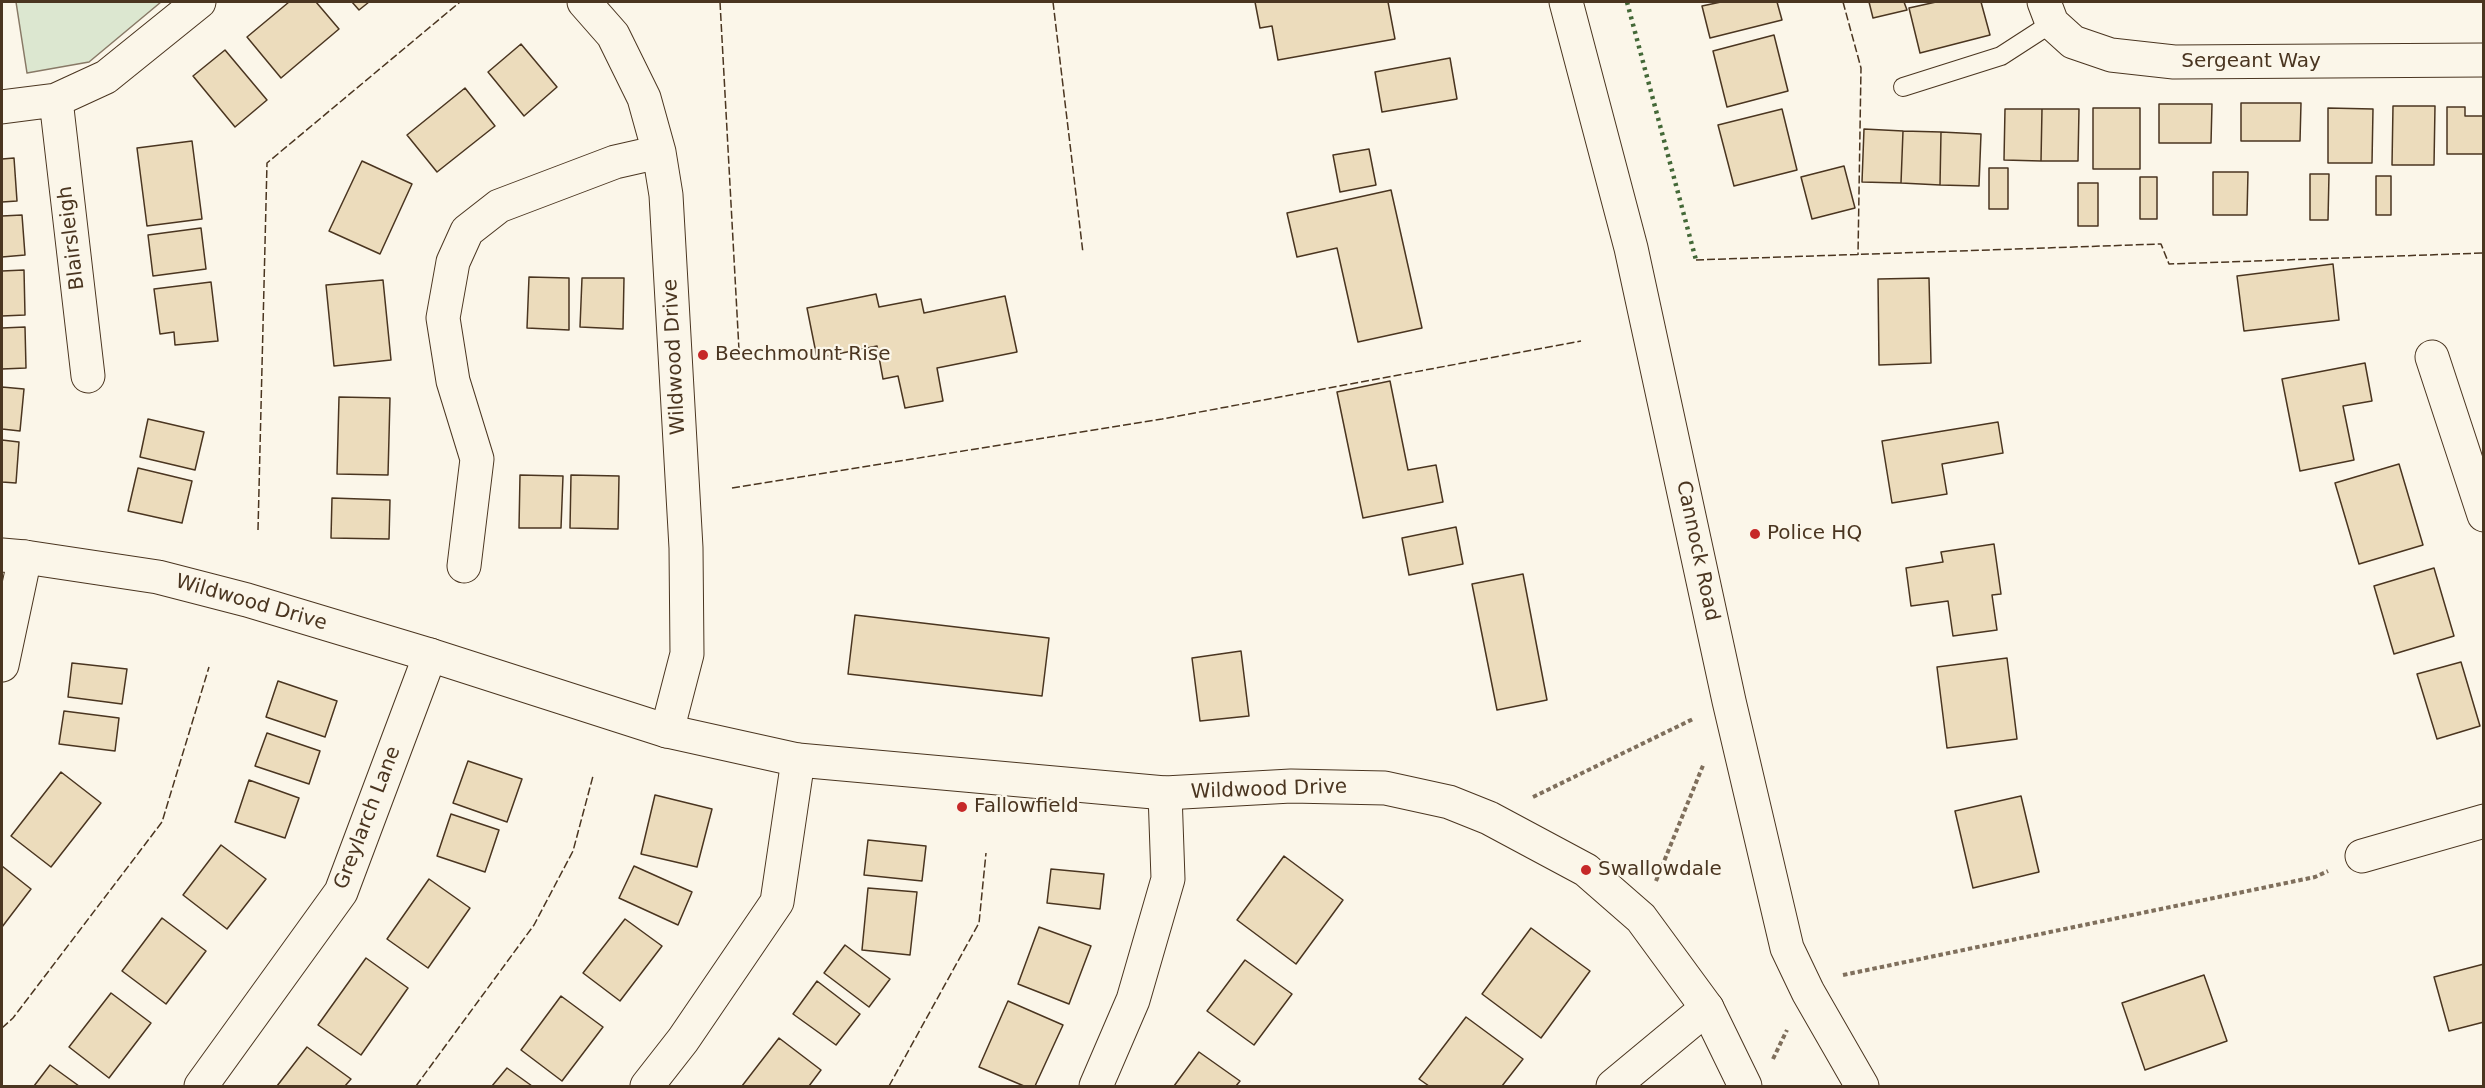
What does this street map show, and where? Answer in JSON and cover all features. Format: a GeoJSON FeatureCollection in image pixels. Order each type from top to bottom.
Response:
{"type":"FeatureCollection","features":[{"type":"Feature","properties":{"kind":"street"},"geometry":{"type":"LineString","coordinates":[[2,106],[57,100],[106,77],[200,2]]}},
{"type":"Feature","properties":{"kind":"street","name":"Wildwood Drive"},"geometry":{"type":"LineString","coordinates":[[584,2],[613,35],[644,98],[659,152],[666,195],[687,548],[687,654],[667,731]]}},
{"type":"Feature","properties":{"kind":"street","name":"Cannock Road"},"geometry":{"type":"LineString","coordinates":[[1566,2],[1631,248],[1729,701],[1787,948],[1808,992],[1862,1086]]}},
{"type":"Feature","properties":{"kind":"street","name":"Sergeant Way"},"geometry":{"type":"LineString","coordinates":[[2048,12],[2073,42],[2111,55],[2174,62],[2484,60]]}},
{"type":"Feature","properties":{"kind":"street","name":"Blairsleigh"},"geometry":{"type":"LineString","coordinates":[[57,100],[88,376]]}},
{"type":"Feature","properties":{"kind":"street"},"geometry":{"type":"LineString","coordinates":[[464,566],[477,459],[453,381],[444,318],[453,262],[467,231],[499,206],[615,162],[659,152]]}},
{"type":"Feature","properties":{"kind":"street"},"geometry":{"type":"LineString","coordinates":[[2432,357],[2484,515]]}},
{"type":"Feature","properties":{"kind":"street"},"geometry":{"type":"LineString","coordinates":[[2,664],[13,556]]}},
{"type":"Feature","properties":{"kind":"street","name":"Wildwood Drive"},"geometry":{"type":"LineString","coordinates":[[13,556],[158,577],[247,600],[430,655],[667,731],[798,760],[1165,793],[1291,786],[1384,788],[1449,802],[1489,818],[1586,870],[1641,918],[1757,1077]]}},
{"type":"Feature","properties":{"kind":"street","name":"Greylarch Lane"},"geometry":{"type":"LineString","coordinates":[[201,1086],[341,892],[430,655]]}},
{"type":"Feature","properties":{"kind":"street"},"geometry":{"type":"LineString","coordinates":[[647,1086],[683,1040],[777,902],[798,760]]}},
{"type":"Feature","properties":{"kind":"street"},"geometry":{"type":"LineString","coordinates":[[1096,1086],[1133,1000],[1167,879],[1165,793]]}},
{"type":"Feature","properties":{"kind":"street"},"geometry":{"type":"LineString","coordinates":[[2362,856],[2484,821]]}},
{"type":"Feature","properties":{"kind":"street"},"geometry":{"type":"LineString","coordinates":[[1613,1086],[1707,1008]]}},
{"type":"Feature","properties":{"kind":"lane"},"geometry":{"type":"LineString","coordinates":[[1903,87],[2001,56],[2048,12]]}},
{"type":"Feature","properties":{"kind":"path"},"geometry":{"type":"LineString","coordinates":[[1489,818],[1729,701]]}},
{"type":"Feature","properties":{"kind":"path"},"geometry":{"type":"LineString","coordinates":[[1641,918],[1707,755]]}},
{"type":"Feature","properties":{"kind":"path"},"geometry":{"type":"LineString","coordinates":[[1757,1077],[1808,992],[1842,975],[2315,877],[2362,856]]}},
{"type":"Feature","properties":{"kind":"green space"},"geometry":{"type":"Polygon","coordinates":[[[16,2],[161,2],[89,62],[27,73],[16,2]]]}},
{"type":"Feature","properties":{"kind":"building"},"geometry":{"type":"Polygon","coordinates":[[[289,2],[316,2],[339,29],[281,78],[247,37],[289,2]]]}},
{"type":"Feature","properties":{"kind":"building"},"geometry":{"type":"Polygon","coordinates":[[[352,2],[369,2],[359,10],[352,2]]]}},
{"type":"Feature","properties":{"kind":"building"},"geometry":{"type":"Polygon","coordinates":[[[1255,2],[1388,2],[1395,39],[1278,60],[1272,26],[1260,28],[1255,2]]]}},
{"type":"Feature","properties":{"kind":"building"},"geometry":{"type":"Polygon","coordinates":[[[1721,2],[1777,2],[1782,20],[1710,38],[1702,6],[1721,2]]]}},
{"type":"Feature","properties":{"kind":"building"},"geometry":{"type":"Polygon","coordinates":[[[1869,2],[1904,2],[1907,10],[1873,18],[1869,2]]]}},
{"type":"Feature","properties":{"kind":"building"},"geometry":{"type":"Polygon","coordinates":[[[1936,2],[1981,2],[1990,35],[1920,53],[1909,8],[1936,2]]]}},
{"type":"Feature","properties":{"kind":"building"},"geometry":{"type":"Polygon","coordinates":[[[1774,35],[1788,91],[1727,107],[1713,51],[1774,35]]]}},
{"type":"Feature","properties":{"kind":"building"},"geometry":{"type":"Polygon","coordinates":[[[521,44],[557,87],[524,116],[488,72],[521,44]]]}},
{"type":"Feature","properties":{"kind":"building"},"geometry":{"type":"Polygon","coordinates":[[[225,50],[267,100],[235,127],[193,76],[225,50]]]}},
{"type":"Feature","properties":{"kind":"building"},"geometry":{"type":"Polygon","coordinates":[[[1450,58],[1457,99],[1382,112],[1375,72],[1450,58]]]}},
{"type":"Feature","properties":{"kind":"building"},"geometry":{"type":"Polygon","coordinates":[[[465,88],[495,126],[437,172],[407,135],[465,88]]]}},
{"type":"Feature","properties":{"kind":"building"},"geometry":{"type":"Polygon","coordinates":[[[2241,103],[2301,103],[2300,141],[2241,141],[2241,103]]]}},
{"type":"Feature","properties":{"kind":"building"},"geometry":{"type":"Polygon","coordinates":[[[2159,104],[2212,104],[2211,143],[2159,143],[2159,104]]]}},
{"type":"Feature","properties":{"kind":"building"},"geometry":{"type":"Polygon","coordinates":[[[2393,106],[2435,106],[2434,165],[2392,165],[2393,106]]]}},
{"type":"Feature","properties":{"kind":"building"},"geometry":{"type":"Polygon","coordinates":[[[2447,107],[2465,107],[2465,116],[2484,116],[2484,154],[2447,154],[2447,107]]]}},
{"type":"Feature","properties":{"kind":"building"},"geometry":{"type":"Polygon","coordinates":[[[2093,108],[2140,108],[2140,169],[2093,169],[2093,108]]]}},
{"type":"Feature","properties":{"kind":"building"},"geometry":{"type":"Polygon","coordinates":[[[2328,108],[2373,109],[2372,163],[2328,163],[2328,108]]]}},
{"type":"Feature","properties":{"kind":"building"},"geometry":{"type":"Polygon","coordinates":[[[1782,109],[1797,170],[1734,186],[1718,125],[1782,109]]]}},
{"type":"Feature","properties":{"kind":"building"},"geometry":{"type":"Polygon","coordinates":[[[2005,109],[2042,109],[2041,161],[2004,160],[2005,109]]]}},
{"type":"Feature","properties":{"kind":"building"},"geometry":{"type":"Polygon","coordinates":[[[2042,109],[2079,109],[2078,161],[2041,161],[2042,109]]]}},
{"type":"Feature","properties":{"kind":"building"},"geometry":{"type":"Polygon","coordinates":[[[1864,129],[1903,131],[1901,183],[1862,182],[1864,129]]]}},
{"type":"Feature","properties":{"kind":"building"},"geometry":{"type":"Polygon","coordinates":[[[1903,131],[1941,132],[1940,185],[1901,183],[1903,131]]]}},
{"type":"Feature","properties":{"kind":"building"},"geometry":{"type":"Polygon","coordinates":[[[1941,132],[1981,134],[1979,186],[1940,185],[1941,132]]]}},
{"type":"Feature","properties":{"kind":"building"},"geometry":{"type":"Polygon","coordinates":[[[192,141],[202,219],[147,226],[137,148],[192,141]]]}},
{"type":"Feature","properties":{"kind":"building"},"geometry":{"type":"Polygon","coordinates":[[[1369,149],[1376,185],[1340,192],[1333,155],[1369,149]]]}},
{"type":"Feature","properties":{"kind":"building"},"geometry":{"type":"Polygon","coordinates":[[[14,158],[17,201],[2,202],[2,159],[14,158]]]}},
{"type":"Feature","properties":{"kind":"building"},"geometry":{"type":"Polygon","coordinates":[[[362,161],[412,184],[380,254],[329,231],[362,161]]]}},
{"type":"Feature","properties":{"kind":"building"},"geometry":{"type":"Polygon","coordinates":[[[1844,166],[1855,208],[1812,219],[1801,177],[1844,166]]]}},
{"type":"Feature","properties":{"kind":"building"},"geometry":{"type":"Polygon","coordinates":[[[1989,168],[2008,168],[2008,209],[1989,209],[1989,168]]]}},
{"type":"Feature","properties":{"kind":"building"},"geometry":{"type":"Polygon","coordinates":[[[2213,172],[2248,172],[2247,215],[2213,215],[2213,172]]]}},
{"type":"Feature","properties":{"kind":"building"},"geometry":{"type":"Polygon","coordinates":[[[2310,174],[2329,174],[2328,220],[2310,220],[2310,174]]]}},
{"type":"Feature","properties":{"kind":"building"},"geometry":{"type":"Polygon","coordinates":[[[2376,176],[2391,176],[2391,215],[2376,215],[2376,176]]]}},
{"type":"Feature","properties":{"kind":"building"},"geometry":{"type":"Polygon","coordinates":[[[2140,177],[2157,177],[2157,219],[2140,219],[2140,177]]]}},
{"type":"Feature","properties":{"kind":"building"},"geometry":{"type":"Polygon","coordinates":[[[2078,183],[2098,183],[2098,226],[2078,226],[2078,183]]]}},
{"type":"Feature","properties":{"kind":"building"},"geometry":{"type":"Polygon","coordinates":[[[1391,190],[1422,328],[1358,342],[1337,248],[1297,257],[1287,213],[1391,190]]]}},
{"type":"Feature","properties":{"kind":"building"},"geometry":{"type":"Polygon","coordinates":[[[22,215],[25,255],[2,257],[2,216],[22,215]]]}},
{"type":"Feature","properties":{"kind":"building"},"geometry":{"type":"Polygon","coordinates":[[[201,228],[206,269],[153,276],[148,235],[201,228]]]}},
{"type":"Feature","properties":{"kind":"building"},"geometry":{"type":"Polygon","coordinates":[[[2333,264],[2339,320],[2244,331],[2237,276],[2333,264]]]}},
{"type":"Feature","properties":{"kind":"building"},"geometry":{"type":"Polygon","coordinates":[[[24,270],[25,315],[2,316],[2,271],[24,270]]]}},
{"type":"Feature","properties":{"kind":"building"},"geometry":{"type":"Polygon","coordinates":[[[529,277],[569,278],[569,330],[527,328],[529,277]]]}},
{"type":"Feature","properties":{"kind":"building"},"geometry":{"type":"Polygon","coordinates":[[[582,278],[624,278],[623,329],[580,327],[582,278]]]}},
{"type":"Feature","properties":{"kind":"building"},"geometry":{"type":"Polygon","coordinates":[[[1929,278],[1931,363],[1879,365],[1878,279],[1929,278]]]}},
{"type":"Feature","properties":{"kind":"building"},"geometry":{"type":"Polygon","coordinates":[[[383,280],[391,360],[334,366],[326,285],[383,280]]]}},
{"type":"Feature","properties":{"kind":"building"},"geometry":{"type":"Polygon","coordinates":[[[211,282],[218,341],[175,345],[174,332],[160,334],[154,289],[211,282]]]}},
{"type":"Feature","properties":{"kind":"building"},"geometry":{"type":"Polygon","coordinates":[[[876,294],[879,307],[921,299],[924,313],[1005,296],[1017,352],[937,368],[943,401],[905,408],[898,376],[883,379],[877,346],[817,358],[807,308],[876,294]]]}},
{"type":"Feature","properties":{"kind":"building"},"geometry":{"type":"Polygon","coordinates":[[[25,327],[26,368],[2,369],[2,328],[25,327]]]}},
{"type":"Feature","properties":{"kind":"building"},"geometry":{"type":"Polygon","coordinates":[[[2365,363],[2372,401],[2343,406],[2354,460],[2300,471],[2282,379],[2365,363]]]}},
{"type":"Feature","properties":{"kind":"building"},"geometry":{"type":"Polygon","coordinates":[[[1390,381],[1408,470],[1436,465],[1443,502],[1363,518],[1337,392],[1390,381]]]}},
{"type":"Feature","properties":{"kind":"building"},"geometry":{"type":"Polygon","coordinates":[[[2,387],[24,389],[20,431],[2,429],[2,387]]]}},
{"type":"Feature","properties":{"kind":"building"},"geometry":{"type":"Polygon","coordinates":[[[339,397],[390,398],[388,475],[337,474],[339,397]]]}},
{"type":"Feature","properties":{"kind":"building"},"geometry":{"type":"Polygon","coordinates":[[[148,419],[204,432],[195,470],[140,457],[148,419]]]}},
{"type":"Feature","properties":{"kind":"building"},"geometry":{"type":"Polygon","coordinates":[[[1998,422],[2003,453],[1942,464],[1947,494],[1892,503],[1882,441],[1998,422]]]}},
{"type":"Feature","properties":{"kind":"building"},"geometry":{"type":"Polygon","coordinates":[[[2,440],[19,442],[16,483],[2,482],[2,440]]]}},
{"type":"Feature","properties":{"kind":"building"},"geometry":{"type":"Polygon","coordinates":[[[2399,464],[2423,545],[2359,564],[2335,483],[2399,464]]]}},
{"type":"Feature","properties":{"kind":"building"},"geometry":{"type":"Polygon","coordinates":[[[138,468],[192,481],[182,523],[128,511],[138,468]]]}},
{"type":"Feature","properties":{"kind":"building"},"geometry":{"type":"Polygon","coordinates":[[[520,475],[563,476],[561,528],[519,528],[520,475]]]}},
{"type":"Feature","properties":{"kind":"building"},"geometry":{"type":"Polygon","coordinates":[[[571,475],[619,476],[618,529],[570,528],[571,475]]]}},
{"type":"Feature","properties":{"kind":"building"},"geometry":{"type":"Polygon","coordinates":[[[332,498],[390,500],[389,539],[331,538],[332,498]]]}},
{"type":"Feature","properties":{"kind":"building"},"geometry":{"type":"Polygon","coordinates":[[[1456,527],[1463,564],[1409,575],[1402,538],[1456,527]]]}},
{"type":"Feature","properties":{"kind":"building"},"geometry":{"type":"Polygon","coordinates":[[[1994,544],[2001,594],[1992,595],[1997,630],[1953,636],[1948,601],[1911,606],[1906,568],[1943,562],[1941,552],[1994,544]]]}},
{"type":"Feature","properties":{"kind":"building"},"geometry":{"type":"Polygon","coordinates":[[[2434,568],[2454,636],[2394,654],[2374,586],[2434,568]]]}},
{"type":"Feature","properties":{"kind":"building"},"geometry":{"type":"Polygon","coordinates":[[[1523,574],[1547,700],[1497,710],[1472,584],[1523,574]]]}},
{"type":"Feature","properties":{"kind":"building"},"geometry":{"type":"Polygon","coordinates":[[[855,615],[1049,638],[1042,696],[848,674],[855,615]]]}},
{"type":"Feature","properties":{"kind":"building"},"geometry":{"type":"Polygon","coordinates":[[[1241,651],[1249,716],[1200,721],[1192,658],[1241,651]]]}},
{"type":"Feature","properties":{"kind":"building"},"geometry":{"type":"Polygon","coordinates":[[[2007,658],[2017,739],[1947,748],[1937,667],[2007,658]]]}},
{"type":"Feature","properties":{"kind":"building"},"geometry":{"type":"Polygon","coordinates":[[[2461,662],[2480,726],[2437,739],[2417,674],[2461,662]]]}},
{"type":"Feature","properties":{"kind":"building"},"geometry":{"type":"Polygon","coordinates":[[[72,663],[127,669],[122,704],[68,697],[72,663]]]}},
{"type":"Feature","properties":{"kind":"building"},"geometry":{"type":"Polygon","coordinates":[[[278,681],[337,701],[325,737],[266,717],[278,681]]]}},
{"type":"Feature","properties":{"kind":"building"},"geometry":{"type":"Polygon","coordinates":[[[64,711],[119,718],[115,751],[59,744],[64,711]]]}},
{"type":"Feature","properties":{"kind":"building"},"geometry":{"type":"Polygon","coordinates":[[[267,733],[320,751],[309,784],[255,766],[267,733]]]}},
{"type":"Feature","properties":{"kind":"building"},"geometry":{"type":"Polygon","coordinates":[[[468,761],[522,779],[507,822],[453,803],[468,761]]]}},
{"type":"Feature","properties":{"kind":"building"},"geometry":{"type":"Polygon","coordinates":[[[61,772],[101,803],[51,867],[11,836],[61,772]]]}},
{"type":"Feature","properties":{"kind":"building"},"geometry":{"type":"Polygon","coordinates":[[[249,780],[299,798],[285,838],[235,822],[249,780]]]}},
{"type":"Feature","properties":{"kind":"building"},"geometry":{"type":"Polygon","coordinates":[[[655,795],[712,809],[697,867],[641,854],[655,795]]]}},
{"type":"Feature","properties":{"kind":"building"},"geometry":{"type":"Polygon","coordinates":[[[2021,796],[2039,872],[1973,888],[1955,811],[2021,796]]]}},
{"type":"Feature","properties":{"kind":"building"},"geometry":{"type":"Polygon","coordinates":[[[451,814],[499,830],[485,872],[437,856],[451,814]]]}},
{"type":"Feature","properties":{"kind":"building"},"geometry":{"type":"Polygon","coordinates":[[[868,840],[926,846],[922,881],[864,875],[868,840]]]}},
{"type":"Feature","properties":{"kind":"building"},"geometry":{"type":"Polygon","coordinates":[[[221,845],[266,879],[227,929],[183,895],[221,845]]]}},
{"type":"Feature","properties":{"kind":"building"},"geometry":{"type":"Polygon","coordinates":[[[1284,856],[1343,900],[1296,964],[1237,920],[1284,856]]]}},
{"type":"Feature","properties":{"kind":"building"},"geometry":{"type":"Polygon","coordinates":[[[2,866],[31,889],[2,927],[2,866]]]}},
{"type":"Feature","properties":{"kind":"building"},"geometry":{"type":"Polygon","coordinates":[[[634,866],[692,892],[678,925],[619,898],[634,866]]]}},
{"type":"Feature","properties":{"kind":"building"},"geometry":{"type":"Polygon","coordinates":[[[1051,869],[1104,874],[1100,909],[1047,903],[1051,869]]]}},
{"type":"Feature","properties":{"kind":"building"},"geometry":{"type":"Polygon","coordinates":[[[429,879],[470,908],[428,968],[387,939],[429,879]]]}},
{"type":"Feature","properties":{"kind":"building"},"geometry":{"type":"Polygon","coordinates":[[[868,888],[917,892],[910,955],[862,950],[868,888]]]}},
{"type":"Feature","properties":{"kind":"building"},"geometry":{"type":"Polygon","coordinates":[[[162,918],[206,951],[166,1004],[122,971],[162,918]]]}},
{"type":"Feature","properties":{"kind":"building"},"geometry":{"type":"Polygon","coordinates":[[[625,919],[662,946],[620,1001],[583,973],[625,919]]]}},
{"type":"Feature","properties":{"kind":"building"},"geometry":{"type":"Polygon","coordinates":[[[1039,927],[1091,946],[1069,1004],[1018,984],[1039,927]]]}},
{"type":"Feature","properties":{"kind":"building"},"geometry":{"type":"Polygon","coordinates":[[[1531,928],[1590,971],[1541,1038],[1482,994],[1531,928]]]}},
{"type":"Feature","properties":{"kind":"building"},"geometry":{"type":"Polygon","coordinates":[[[845,945],[890,979],[869,1007],[824,973],[845,945]]]}},
{"type":"Feature","properties":{"kind":"building"},"geometry":{"type":"Polygon","coordinates":[[[366,958],[408,988],[361,1055],[318,1025],[366,958]]]}},
{"type":"Feature","properties":{"kind":"building"},"geometry":{"type":"Polygon","coordinates":[[[1245,960],[1292,994],[1254,1045],[1207,1011],[1245,960]]]}},
{"type":"Feature","properties":{"kind":"building"},"geometry":{"type":"Polygon","coordinates":[[[2484,964],[2484,1022],[2449,1031],[2434,977],[2484,964]]]}},
{"type":"Feature","properties":{"kind":"building"},"geometry":{"type":"Polygon","coordinates":[[[2204,975],[2227,1041],[2145,1070],[2122,1003],[2204,975]]]}},
{"type":"Feature","properties":{"kind":"building"},"geometry":{"type":"Polygon","coordinates":[[[817,981],[860,1014],[836,1045],[793,1014],[817,981]]]}},
{"type":"Feature","properties":{"kind":"building"},"geometry":{"type":"Polygon","coordinates":[[[111,993],[151,1023],[109,1078],[69,1047],[111,993]]]}},
{"type":"Feature","properties":{"kind":"building"},"geometry":{"type":"Polygon","coordinates":[[[561,996],[603,1027],[562,1081],[521,1050],[561,996]]]}},
{"type":"Feature","properties":{"kind":"building"},"geometry":{"type":"Polygon","coordinates":[[[1008,1001],[1063,1025],[1035,1086],[1024,1086],[979,1067],[1008,1001]]]}},
{"type":"Feature","properties":{"kind":"building"},"geometry":{"type":"Polygon","coordinates":[[[1466,1017],[1523,1059],[1502,1086],[1429,1086],[1419,1079],[1466,1017]]]}},
{"type":"Feature","properties":{"kind":"building"},"geometry":{"type":"Polygon","coordinates":[[[779,1038],[821,1070],[809,1086],[742,1086],[779,1038]]]}},
{"type":"Feature","properties":{"kind":"building"},"geometry":{"type":"Polygon","coordinates":[[[307,1047],[351,1079],[345,1086],[277,1086],[307,1047]]]}},
{"type":"Feature","properties":{"kind":"building"},"geometry":{"type":"Polygon","coordinates":[[[1199,1052],[1240,1081],[1236,1086],[1174,1086],[1199,1052]]]}},
{"type":"Feature","properties":{"kind":"building"},"geometry":{"type":"Polygon","coordinates":[[[50,1065],[79,1086],[34,1086],[50,1065]]]}},
{"type":"Feature","properties":{"kind":"building"},"geometry":{"type":"Polygon","coordinates":[[[507,1068],[532,1086],[492,1086],[507,1068]]]}},
{"type":"Feature","properties":{"kind":"hedge"},"geometry":{"type":"LineString","coordinates":[[1627,2],[1696,260]]}},
{"type":"Feature","properties":{"kind":"fence"},"geometry":{"type":"LineString","coordinates":[[258,530],[267,163],[460,2]]}},
{"type":"Feature","properties":{"kind":"fence"},"geometry":{"type":"LineString","coordinates":[[720,2],[739,350]]}},
{"type":"Feature","properties":{"kind":"fence"},"geometry":{"type":"LineString","coordinates":[[1053,2],[1083,253]]}},
{"type":"Feature","properties":{"kind":"fence"},"geometry":{"type":"LineString","coordinates":[[1843,2],[1861,68],[1858,255]]}},
{"type":"Feature","properties":{"kind":"fence"},"geometry":{"type":"LineString","coordinates":[[1696,260],[2161,244],[2169,264],[2484,253]]}},
{"type":"Feature","properties":{"kind":"fence"},"geometry":{"type":"LineString","coordinates":[[732,488],[1162,419],[1581,341]]}},
{"type":"Feature","properties":{"kind":"fence"},"geometry":{"type":"LineString","coordinates":[[2,1028],[13,1018],[162,822],[209,667]]}},
{"type":"Feature","properties":{"kind":"fence"},"geometry":{"type":"LineString","coordinates":[[416,1086],[534,925],[573,851],[593,776]]}},
{"type":"Feature","properties":{"kind":"fence"},"geometry":{"type":"LineString","coordinates":[[889,1086],[979,923],[986,853]]}},
{"type":"Feature","properties":{"kind":"place","name":"Beechmount Rise"},"geometry":{"type":"Point","coordinates":[703,355]}},
{"type":"Feature","properties":{"kind":"place","name":"Police HQ"},"geometry":{"type":"Point","coordinates":[1755,534]}},
{"type":"Feature","properties":{"kind":"place","name":"Fallowfield"},"geometry":{"type":"Point","coordinates":[962,807]}},
{"type":"Feature","properties":{"kind":"place","name":"Swallowdale"},"geometry":{"type":"Point","coordinates":[1586,870]}}]}
